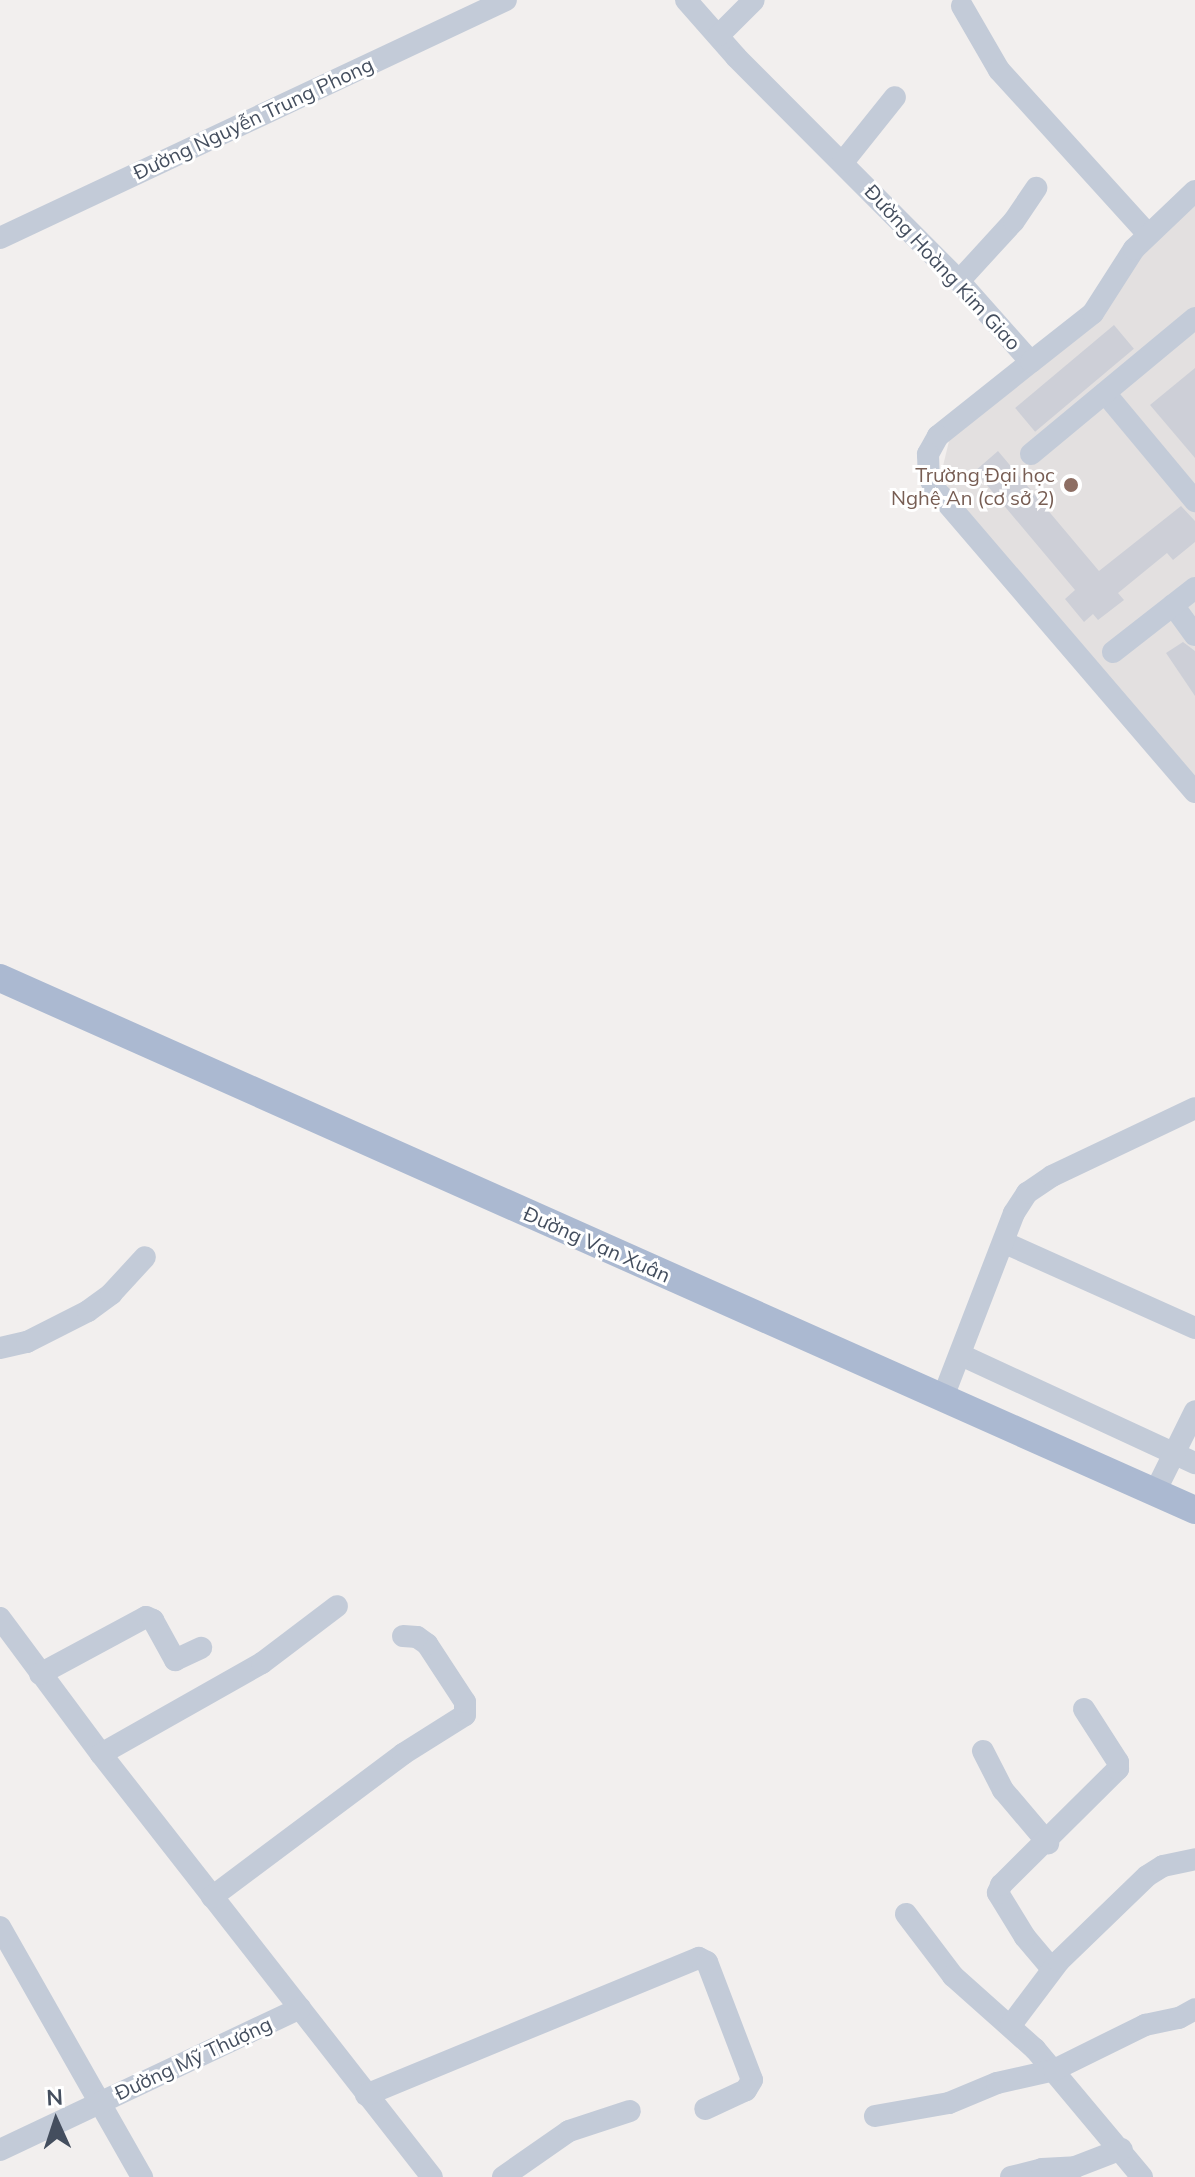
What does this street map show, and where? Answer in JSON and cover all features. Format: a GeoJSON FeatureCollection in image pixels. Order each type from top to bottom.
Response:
{"type":"FeatureCollection","features":[{"type":"Feature","properties":{"kind":"main road","name":"Đường Vạn Xuân"},"geometry":{"type":"LineString","coordinates":[[0,978],[1195,1510]]}},
{"type":"Feature","properties":{"kind":"street","name":"Đường Nguyễn Trung Phong"},"geometry":{"type":"LineString","coordinates":[[0,238],[506,0]]}},
{"type":"Feature","properties":{"kind":"street","name":"Đường Hoàng Kim Giao"},"geometry":{"type":"LineString","coordinates":[[686,0],[736,57],[959,281],[1031,362],[938,436],[928,454],[929,477],[935,489],[1195,792]]}},
{"type":"Feature","properties":{"kind":"street"},"geometry":{"type":"LineString","coordinates":[[719,35],[754,0]]}},
{"type":"Feature","properties":{"kind":"street"},"geometry":{"type":"LineString","coordinates":[[962,6],[999,70],[1147,233]]}},
{"type":"Feature","properties":{"kind":"street"},"geometry":{"type":"LineString","coordinates":[[843,162],[895,97]]}},
{"type":"Feature","properties":{"kind":"street"},"geometry":{"type":"LineString","coordinates":[[959,281],[1014,221],[1036,188]]}},
{"type":"Feature","properties":{"kind":"street"},"geometry":{"type":"LineString","coordinates":[[1031,362],[1093,313],[1147,233],[1195,191]]}},
{"type":"Feature","properties":{"kind":"street"},"geometry":{"type":"LineString","coordinates":[[1031,454],[1195,318]]}},
{"type":"Feature","properties":{"kind":"street"},"geometry":{"type":"LineString","coordinates":[[1105,393],[1190,486]]}},
{"type":"Feature","properties":{"kind":"street"},"geometry":{"type":"LineString","coordinates":[[1113,652],[1195,588]]}},
{"type":"Feature","properties":{"kind":"street"},"geometry":{"type":"LineString","coordinates":[[1173,605],[1195,635]]}},
{"type":"Feature","properties":{"kind":"street"},"geometry":{"type":"LineString","coordinates":[[943,1397],[1005,1243],[1014,1213],[1027,1193],[1052,1176],[1195,1108]]}},
{"type":"Feature","properties":{"kind":"street"},"geometry":{"type":"LineString","coordinates":[[1005,1243],[1195,1328]]}},
{"type":"Feature","properties":{"kind":"street"},"geometry":{"type":"LineString","coordinates":[[0,1348],[27,1342],[88,1311],[111,1294],[145,1257]]}},
{"type":"Feature","properties":{"kind":"street"},"geometry":{"type":"LineString","coordinates":[[961,1355],[1195,1463]]}},
{"type":"Feature","properties":{"kind":"street"},"geometry":{"type":"LineString","coordinates":[[1155,1492],[1195,1411]]}},
{"type":"Feature","properties":{"kind":"street"},"geometry":{"type":"LineString","coordinates":[[101,1754],[262,1663],[337,1606]]}},
{"type":"Feature","properties":{"kind":"street"},"geometry":{"type":"LineString","coordinates":[[40,1674],[146,1617],[153,1620],[175,1660],[201,1648]]}},
{"type":"Feature","properties":{"kind":"street"},"geometry":{"type":"LineString","coordinates":[[0,1618],[101,1754],[366,2095],[421,2174]]}},
{"type":"Feature","properties":{"kind":"street"},"geometry":{"type":"LineString","coordinates":[[212,1897],[403,1754],[465,1715],[465,1702],[427,1644],[417,1637],[403,1636]]}},
{"type":"Feature","properties":{"kind":"street"},"geometry":{"type":"LineString","coordinates":[[1052,1969],[1025,1937],[998,1893],[1001,1885],[1048,1843],[1118,1769],[1118,1762],[1084,1709]]}},
{"type":"Feature","properties":{"kind":"street"},"geometry":{"type":"LineString","coordinates":[[983,1751],[1003,1790],[1048,1843]]}},
{"type":"Feature","properties":{"kind":"street"},"geometry":{"type":"LineString","coordinates":[[1011,2025],[1052,1969],[1154,1870],[1195,1859]]}},
{"type":"Feature","properties":{"kind":"street"},"geometry":{"type":"LineString","coordinates":[[906,1914],[953,1976],[1011,2025],[1054,2070],[1142,2177]]}},
{"type":"Feature","properties":{"kind":"street"},"geometry":{"type":"LineString","coordinates":[[0,1927],[142,2177]]}},
{"type":"Feature","properties":{"kind":"street"},"geometry":{"type":"LineString","coordinates":[[366,2095],[699,1958],[707,1962],[752,2080],[746,2090],[705,2109]]}},
{"type":"Feature","properties":{"kind":"street","name":"Đường Mỹ Thượng"},"geometry":{"type":"LineString","coordinates":[[0,2150],[300,2008]]}},
{"type":"Feature","properties":{"kind":"street"},"geometry":{"type":"LineString","coordinates":[[875,2116],[949,2103],[997,2083],[1054,2070],[1145,2025],[1179,2018],[1195,2009]]}},
{"type":"Feature","properties":{"kind":"street"},"geometry":{"type":"LineString","coordinates":[[503,2177],[569,2131],[630,2111]]}},
{"type":"Feature","properties":{"kind":"street"},"geometry":{"type":"LineString","coordinates":[[1011,2177],[1034,2170],[1061,2173],[1122,2149]]}},
{"type":"Feature","properties":{"kind":"shaded area","name":"Trường Đại học Nghệ An (cơ sở 2)"},"geometry":{"type":"Polygon","coordinates":[[[1195,199],[1195,777],[949,493],[943,466],[950,437],[1195,199]]]}},
{"type":"Feature","properties":{"kind":"building"},"geometry":{"type":"Polygon","coordinates":[[[1114,325],[1134,349],[1035,432],[1015,408],[1114,325]]]}},
{"type":"Feature","properties":{"kind":"building"},"geometry":{"type":"Polygon","coordinates":[[[1195,368],[1195,458],[1150,405],[1195,368]]]}},
{"type":"Feature","properties":{"kind":"building"},"geometry":{"type":"Polygon","coordinates":[[[998,451],[1099,571],[1181,506],[1195,521],[1195,542],[1173,560],[1167,553],[1118,593],[1124,600],[1098,620],[1093,614],[1084,622],[1065,599],[1075,590],[975,471],[998,451]]]}},
{"type":"Feature","properties":{"kind":"building"},"geometry":{"type":"Polygon","coordinates":[[[1183,642],[1195,651],[1195,696],[1166,653],[1183,642]]]}},
{"type":"Feature","properties":{"kind":"place","name":"Trường Đại học Nghệ An (cơ sở 2)"},"geometry":{"type":"Point","coordinates":[1071,485]}}]}
